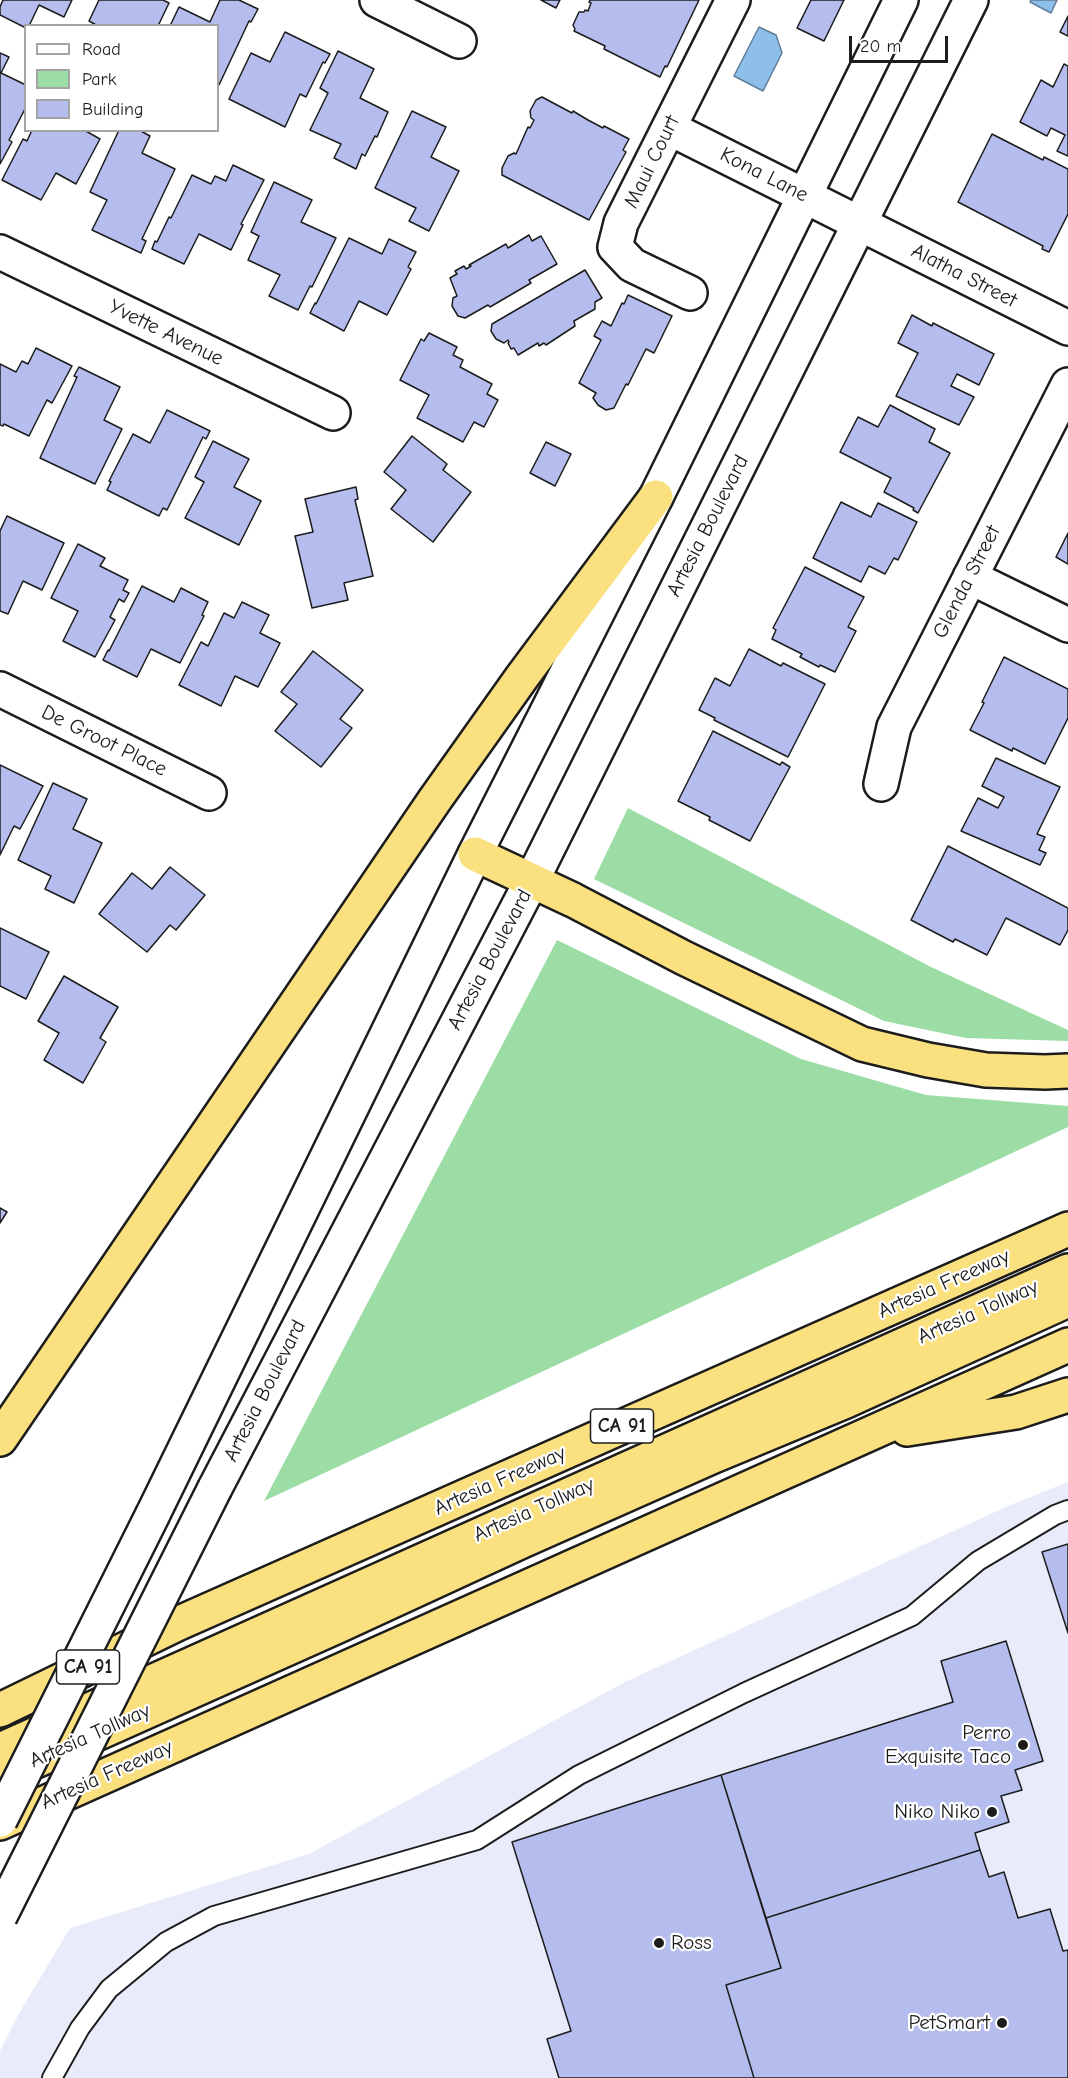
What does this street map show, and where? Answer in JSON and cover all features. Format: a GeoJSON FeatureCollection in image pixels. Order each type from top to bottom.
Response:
{"type":"FeatureCollection","features":[{"type":"Feature","properties":{"kind":"highway"},"geometry":{"type":"LineString","coordinates":[[0,1439],[434,801],[522,677],[656,497]]}},
{"type":"Feature","properties":{"kind":"highway"},"geometry":{"type":"LineString","coordinates":[[475,854],[573,900],[684,958],[862,1044],[928,1060],[986,1070],[1068,1071]]}},
{"type":"Feature","properties":{"kind":"highway","name":"Artesia Freeway"},"geometry":{"type":"LineString","coordinates":[[0,1710],[177,1624],[1068,1229]]}},
{"type":"Feature","properties":{"kind":"highway","name":"Artesia Tollway"},"geometry":{"type":"LineString","coordinates":[[0,1750],[1068,1271]]}},
{"type":"Feature","properties":{"kind":"highway","name":"Artesia Tollway"},"geometry":{"type":"LineString","coordinates":[[0,1777],[522,1541],[716,1455],[846,1401],[1068,1300]]}},
{"type":"Feature","properties":{"kind":"highway","name":"Artesia Freeway"},"geometry":{"type":"LineString","coordinates":[[0,1821],[1068,1345]]}},
{"type":"Feature","properties":{"kind":"highway"},"geometry":{"type":"LineString","coordinates":[[864,1436],[1016,1412],[1068,1395]]}},
{"type":"Feature","properties":{"kind":"main road"},"geometry":{"type":"LineString","coordinates":[[377,0],[459,41]]}},
{"type":"Feature","properties":{"kind":"main road","name":"Maui Court"},"geometry":{"type":"LineString","coordinates":[[690,293],[632,265],[615,247],[621,223],[733,0]]}},
{"type":"Feature","properties":{"kind":"main road"},"geometry":{"type":"LineString","coordinates":[[0,1821],[153,1514],[475,854],[656,497],[902,0]]}},
{"type":"Feature","properties":{"kind":"main road","name":"Artesia Boulevard"},"geometry":{"type":"LineString","coordinates":[[0,1916],[215,1488],[531,882],[971,0]]}},
{"type":"Feature","properties":{"kind":"main road","name":"Kona Lane"},"geometry":{"type":"LineString","coordinates":[[669,128],[860,223]]}},
{"type":"Feature","properties":{"kind":"main road","name":"Alatha Street"},"geometry":{"type":"LineString","coordinates":[[860,223],[1068,328]]}},
{"type":"Feature","properties":{"kind":"main road","name":"Yvette Avenue"},"geometry":{"type":"LineString","coordinates":[[0,252],[333,413]]}},
{"type":"Feature","properties":{"kind":"main road","name":"Glenda Street"},"geometry":{"type":"LineString","coordinates":[[881,784],[894,727],[1068,384]]}},
{"type":"Feature","properties":{"kind":"main road"},"geometry":{"type":"LineString","coordinates":[[970,577],[1068,625]]}},
{"type":"Feature","properties":{"kind":"main road","name":"De Groot Place"},"geometry":{"type":"LineString","coordinates":[[0,689],[209,793]]}},
{"type":"Feature","properties":{"kind":"lane"},"geometry":{"type":"LineString","coordinates":[[52,2078],[80,2028],[109,1989],[166,1942],[214,1916],[477,1840],[579,1775],[744,1693],[912,1616],[978,1561],[1055,1515],[1068,1510]]}},
{"type":"Feature","properties":{"kind":"shaded area"},"geometry":{"type":"Polygon","coordinates":[[[1068,1482],[1068,2078],[0,2078],[0,2051],[17,2017],[70,1928],[309,1854],[625,1682],[1008,1506],[1068,1482]]]}},
{"type":"Feature","properties":{"kind":"green space"},"geometry":{"type":"Polygon","coordinates":[[[628,808],[931,967],[1068,1030],[1068,1041],[966,1038],[884,1021],[594,879],[628,808]]]}},
{"type":"Feature","properties":{"kind":"green space"},"geometry":{"type":"Polygon","coordinates":[[[557,940],[801,1059],[926,1095],[1068,1106],[1068,1127],[264,1501],[557,940]]]}},
{"type":"Feature","properties":{"kind":"water"},"geometry":{"type":"Polygon","coordinates":[[[1031,0],[1057,0],[1051,13],[1030,2],[1031,0]]]}},
{"type":"Feature","properties":{"kind":"water"},"geometry":{"type":"Polygon","coordinates":[[[759,27],[776,35],[782,53],[763,91],[734,76],[759,27]]]}},
{"type":"Feature","properties":{"kind":"building"},"geometry":{"type":"Polygon","coordinates":[[[3,0],[72,0],[64,17],[39,5],[30,24],[24,24],[24,27],[0,15],[3,0]]]}},
{"type":"Feature","properties":{"kind":"building"},"geometry":{"type":"Polygon","coordinates":[[[99,0],[163,0],[169,3],[159,24],[94,24],[89,21],[99,0]]]}},
{"type":"Feature","properties":{"kind":"building"},"geometry":{"type":"Polygon","coordinates":[[[220,0],[239,0],[258,9],[251,22],[249,21],[219,85],[219,24],[171,24],[179,7],[210,22],[220,0]]]}},
{"type":"Feature","properties":{"kind":"building"},"geometry":{"type":"Polygon","coordinates":[[[541,0],[560,0],[556,8],[541,0]]]}},
{"type":"Feature","properties":{"kind":"building"},"geometry":{"type":"Polygon","coordinates":[[[590,0],[699,0],[660,77],[574,31],[573,25],[579,12],[588,11],[590,0]]]}},
{"type":"Feature","properties":{"kind":"building"},"geometry":{"type":"Polygon","coordinates":[[[811,0],[844,0],[824,41],[797,28],[811,0]]]}},
{"type":"Feature","properties":{"kind":"building"},"geometry":{"type":"Polygon","coordinates":[[[1068,16],[1068,36],[1060,32],[1068,16]]]}},
{"type":"Feature","properties":{"kind":"building"},"geometry":{"type":"Polygon","coordinates":[[[285,32],[330,54],[325,63],[323,62],[306,97],[300,94],[285,127],[229,99],[251,53],[270,62],[285,32]]]}},
{"type":"Feature","properties":{"kind":"building"},"geometry":{"type":"Polygon","coordinates":[[[338,51],[374,69],[360,98],[388,112],[377,137],[375,136],[365,156],[362,154],[356,169],[334,158],[341,144],[310,130],[328,93],[320,88],[338,51]]]}},
{"type":"Feature","properties":{"kind":"building"},"geometry":{"type":"Polygon","coordinates":[[[0,53],[9,57],[1,73],[24,84],[24,111],[9,140],[12,142],[0,164],[0,53]]]}},
{"type":"Feature","properties":{"kind":"building"},"geometry":{"type":"Polygon","coordinates":[[[1064,64],[1068,66],[1068,156],[1057,151],[1065,135],[1051,128],[1047,136],[1020,122],[1041,80],[1053,87],[1064,64]]]}},
{"type":"Feature","properties":{"kind":"building"},"geometry":{"type":"Polygon","coordinates":[[[542,97],[629,139],[623,150],[626,152],[589,220],[502,175],[502,168],[508,156],[516,154],[528,127],[530,128],[534,120],[531,118],[530,111],[536,100],[542,97]]]}},
{"type":"Feature","properties":{"kind":"building"},"geometry":{"type":"Polygon","coordinates":[[[412,111],[446,127],[431,157],[459,171],[429,231],[409,221],[416,208],[375,188],[412,111]]]}},
{"type":"Feature","properties":{"kind":"building"},"geometry":{"type":"Polygon","coordinates":[[[31,132],[88,132],[100,139],[76,184],[56,173],[41,200],[2,180],[23,139],[27,141],[31,132]]]}},
{"type":"Feature","properties":{"kind":"building"},"geometry":{"type":"Polygon","coordinates":[[[118,132],[143,132],[150,136],[142,153],[175,169],[142,239],[146,241],[141,253],[92,230],[107,200],[90,192],[118,132]]]}},
{"type":"Feature","properties":{"kind":"building"},"geometry":{"type":"Polygon","coordinates":[[[992,134],[1043,160],[1044,157],[1068,169],[1068,214],[1049,252],[1042,249],[1043,246],[958,202],[992,134]]]}},
{"type":"Feature","properties":{"kind":"building"},"geometry":{"type":"Polygon","coordinates":[[[233,165],[264,180],[241,224],[243,225],[231,250],[199,234],[184,264],[152,249],[169,217],[171,218],[192,175],[211,184],[215,176],[226,181],[233,165]]]}},
{"type":"Feature","properties":{"kind":"building"},"geometry":{"type":"Polygon","coordinates":[[[274,182],[312,200],[301,222],[336,238],[298,310],[269,296],[280,275],[248,260],[259,236],[251,232],[274,182]]]}},
{"type":"Feature","properties":{"kind":"building"},"geometry":{"type":"Polygon","coordinates":[[[529,235],[532,241],[541,236],[557,264],[529,280],[531,283],[490,307],[488,305],[465,318],[458,316],[452,306],[453,298],[457,296],[450,278],[457,274],[455,271],[464,266],[466,269],[471,266],[469,265],[506,244],[508,248],[529,235]]]}},
{"type":"Feature","properties":{"kind":"building"},"geometry":{"type":"Polygon","coordinates":[[[349,238],[382,254],[389,239],[416,252],[408,267],[411,269],[387,315],[359,301],[344,331],[310,313],[349,238]]]}},
{"type":"Feature","properties":{"kind":"building"},"geometry":{"type":"Polygon","coordinates":[[[585,270],[602,298],[595,302],[595,309],[574,321],[575,326],[546,345],[544,343],[539,346],[538,343],[518,355],[514,348],[511,349],[508,340],[504,343],[496,339],[491,331],[492,324],[585,270]]]}},
{"type":"Feature","properties":{"kind":"building"},"geometry":{"type":"Polygon","coordinates":[[[628,295],[672,316],[654,353],[646,349],[614,408],[606,410],[593,398],[596,393],[579,383],[601,340],[594,336],[602,321],[611,326],[628,295]]]}},
{"type":"Feature","properties":{"kind":"building"},"geometry":{"type":"Polygon","coordinates":[[[912,315],[994,354],[979,385],[957,374],[951,386],[974,397],[959,425],[896,396],[918,353],[898,343],[912,315]]]}},
{"type":"Feature","properties":{"kind":"building"},"geometry":{"type":"Polygon","coordinates":[[[429,333],[457,347],[453,355],[463,360],[460,367],[492,384],[487,394],[498,400],[484,427],[474,422],[463,442],[417,418],[429,395],[400,380],[421,339],[424,341],[429,333]]]}},
{"type":"Feature","properties":{"kind":"building"},"geometry":{"type":"Polygon","coordinates":[[[36,348],[72,366],[52,403],[47,400],[29,436],[4,424],[0,425],[0,364],[16,372],[22,361],[28,364],[36,348]]]}},
{"type":"Feature","properties":{"kind":"building"},"geometry":{"type":"Polygon","coordinates":[[[79,367],[120,387],[104,420],[122,429],[95,484],[40,458],[77,377],[74,376],[79,367]]]}},
{"type":"Feature","properties":{"kind":"building"},"geometry":{"type":"Polygon","coordinates":[[[890,405],[935,429],[929,442],[950,453],[918,513],[913,510],[914,508],[884,492],[891,478],[840,452],[858,417],[878,427],[890,405]]]}},
{"type":"Feature","properties":{"kind":"building"},"geometry":{"type":"Polygon","coordinates":[[[167,410],[210,431],[206,439],[203,437],[167,510],[163,508],[159,516],[107,490],[111,482],[109,481],[133,434],[150,443],[167,410]]]}},
{"type":"Feature","properties":{"kind":"building"},"geometry":{"type":"Polygon","coordinates":[[[412,436],[447,464],[443,470],[471,492],[433,542],[391,509],[406,490],[384,472],[412,436]]]}},
{"type":"Feature","properties":{"kind":"building"},"geometry":{"type":"Polygon","coordinates":[[[213,441],[249,459],[234,487],[261,501],[239,545],[185,518],[204,482],[195,477],[213,441]]]}},
{"type":"Feature","properties":{"kind":"building"},"geometry":{"type":"Polygon","coordinates":[[[546,442],[571,454],[555,486],[530,473],[546,442]]]}},
{"type":"Feature","properties":{"kind":"building"},"geometry":{"type":"Polygon","coordinates":[[[356,487],[358,499],[355,500],[373,576],[344,583],[348,600],[312,608],[295,536],[313,532],[305,499],[356,487]]]}},
{"type":"Feature","properties":{"kind":"building"},"geometry":{"type":"Polygon","coordinates":[[[841,502],[871,517],[878,503],[917,522],[898,560],[894,558],[885,574],[869,566],[861,582],[813,558],[841,502]]]}},
{"type":"Feature","properties":{"kind":"building"},"geometry":{"type":"Polygon","coordinates":[[[7,516],[64,543],[42,590],[23,581],[8,614],[0,611],[0,531],[7,516]]]}},
{"type":"Feature","properties":{"kind":"building"},"geometry":{"type":"Polygon","coordinates":[[[1068,533],[1068,564],[1056,557],[1068,533]]]}},
{"type":"Feature","properties":{"kind":"building"},"geometry":{"type":"Polygon","coordinates":[[[78,544],[105,558],[100,566],[128,580],[123,590],[129,593],[124,602],[119,599],[110,617],[115,620],[95,657],[63,641],[78,611],[51,598],[78,544]]]}},
{"type":"Feature","properties":{"kind":"building"},"geometry":{"type":"Polygon","coordinates":[[[805,567],[864,597],[848,627],[856,631],[835,672],[820,665],[819,667],[800,657],[802,654],[772,639],[776,630],[773,628],[805,567]]]}},
{"type":"Feature","properties":{"kind":"building"},"geometry":{"type":"Polygon","coordinates":[[[142,586],[174,602],[181,588],[208,602],[202,615],[204,616],[180,663],[151,649],[137,677],[103,660],[142,586]]]}},
{"type":"Feature","properties":{"kind":"building"},"geometry":{"type":"Polygon","coordinates":[[[242,602],[269,615],[260,633],[280,643],[258,687],[235,676],[221,706],[179,685],[201,642],[208,646],[224,613],[234,618],[242,602]]]}},
{"type":"Feature","properties":{"kind":"building"},"geometry":{"type":"Polygon","coordinates":[[[749,649],[781,666],[783,663],[825,684],[788,757],[714,720],[715,718],[699,710],[715,678],[730,686],[749,649]]]}},
{"type":"Feature","properties":{"kind":"building"},"geometry":{"type":"Polygon","coordinates":[[[313,651],[363,690],[340,719],[352,728],[321,767],[275,731],[297,704],[281,692],[313,651]]]}},
{"type":"Feature","properties":{"kind":"building"},"geometry":{"type":"Polygon","coordinates":[[[1004,657],[1068,689],[1068,718],[1045,764],[970,730],[1004,657]]]}},
{"type":"Feature","properties":{"kind":"building"},"geometry":{"type":"Polygon","coordinates":[[[713,731],[780,765],[782,762],[790,767],[750,841],[678,801],[713,731]]]}},
{"type":"Feature","properties":{"kind":"building"},"geometry":{"type":"Polygon","coordinates":[[[996,758],[1060,787],[1037,834],[1045,837],[1039,850],[1046,853],[1040,865],[961,831],[978,798],[998,808],[1004,797],[982,786],[996,758]]]}},
{"type":"Feature","properties":{"kind":"building"},"geometry":{"type":"Polygon","coordinates":[[[0,765],[43,786],[20,829],[14,826],[0,855],[0,765]]]}},
{"type":"Feature","properties":{"kind":"building"},"geometry":{"type":"Polygon","coordinates":[[[53,783],[87,799],[73,829],[102,843],[74,903],[45,889],[51,876],[18,860],[53,783]]]}},
{"type":"Feature","properties":{"kind":"building"},"geometry":{"type":"Polygon","coordinates":[[[948,846],[1068,908],[1068,930],[1060,945],[1006,918],[987,955],[955,939],[953,942],[911,920],[948,846]]]}},
{"type":"Feature","properties":{"kind":"building"},"geometry":{"type":"Polygon","coordinates":[[[170,867],[205,895],[176,930],[170,925],[147,952],[99,914],[132,873],[152,889],[170,867]]]}},
{"type":"Feature","properties":{"kind":"building"},"geometry":{"type":"Polygon","coordinates":[[[0,928],[49,952],[26,999],[0,986],[0,928]]]}},
{"type":"Feature","properties":{"kind":"building"},"geometry":{"type":"Polygon","coordinates":[[[64,976],[118,1007],[100,1038],[106,1042],[83,1083],[44,1060],[59,1033],[38,1021],[64,976]]]}},
{"type":"Feature","properties":{"kind":"building"},"geometry":{"type":"Polygon","coordinates":[[[0,1208],[7,1212],[0,1223],[0,1208]]]}},
{"type":"Feature","properties":{"kind":"building"},"geometry":{"type":"Polygon","coordinates":[[[1068,1544],[1068,1633],[1042,1552],[1068,1544]]]}},
{"type":"Feature","properties":{"kind":"building"},"geometry":{"type":"Polygon","coordinates":[[[1006,1641],[1043,1761],[1015,1770],[1022,1790],[1001,1796],[1009,1822],[975,1833],[980,1850],[766,1918],[721,1775],[953,1702],[941,1661],[1006,1641]]]}},
{"type":"Feature","properties":{"kind":"building","name":"Ross"},"geometry":{"type":"Polygon","coordinates":[[[721,1775],[781,1968],[726,1985],[754,2078],[559,2078],[547,2039],[571,2031],[512,1842],[721,1775]]]}},
{"type":"Feature","properties":{"kind":"building"},"geometry":{"type":"Polygon","coordinates":[[[980,1850],[989,1877],[1004,1872],[1018,1918],[1050,1909],[1063,1951],[1068,1950],[1068,2078],[754,2078],[726,1985],[781,1968],[766,1918],[980,1850]]]}},
{"type":"Feature","properties":{"kind":"place","name":"Perro Exquisite Taco"},"geometry":{"type":"Point","coordinates":[1023,1745]}},
{"type":"Feature","properties":{"kind":"place","name":"Niko Niko"},"geometry":{"type":"Point","coordinates":[992,1812]}},
{"type":"Feature","properties":{"kind":"place","name":"Ross"},"geometry":{"type":"Point","coordinates":[659,1943]}},
{"type":"Feature","properties":{"kind":"place","name":"PetSmart"},"geometry":{"type":"Point","coordinates":[1002,2023]}}]}
